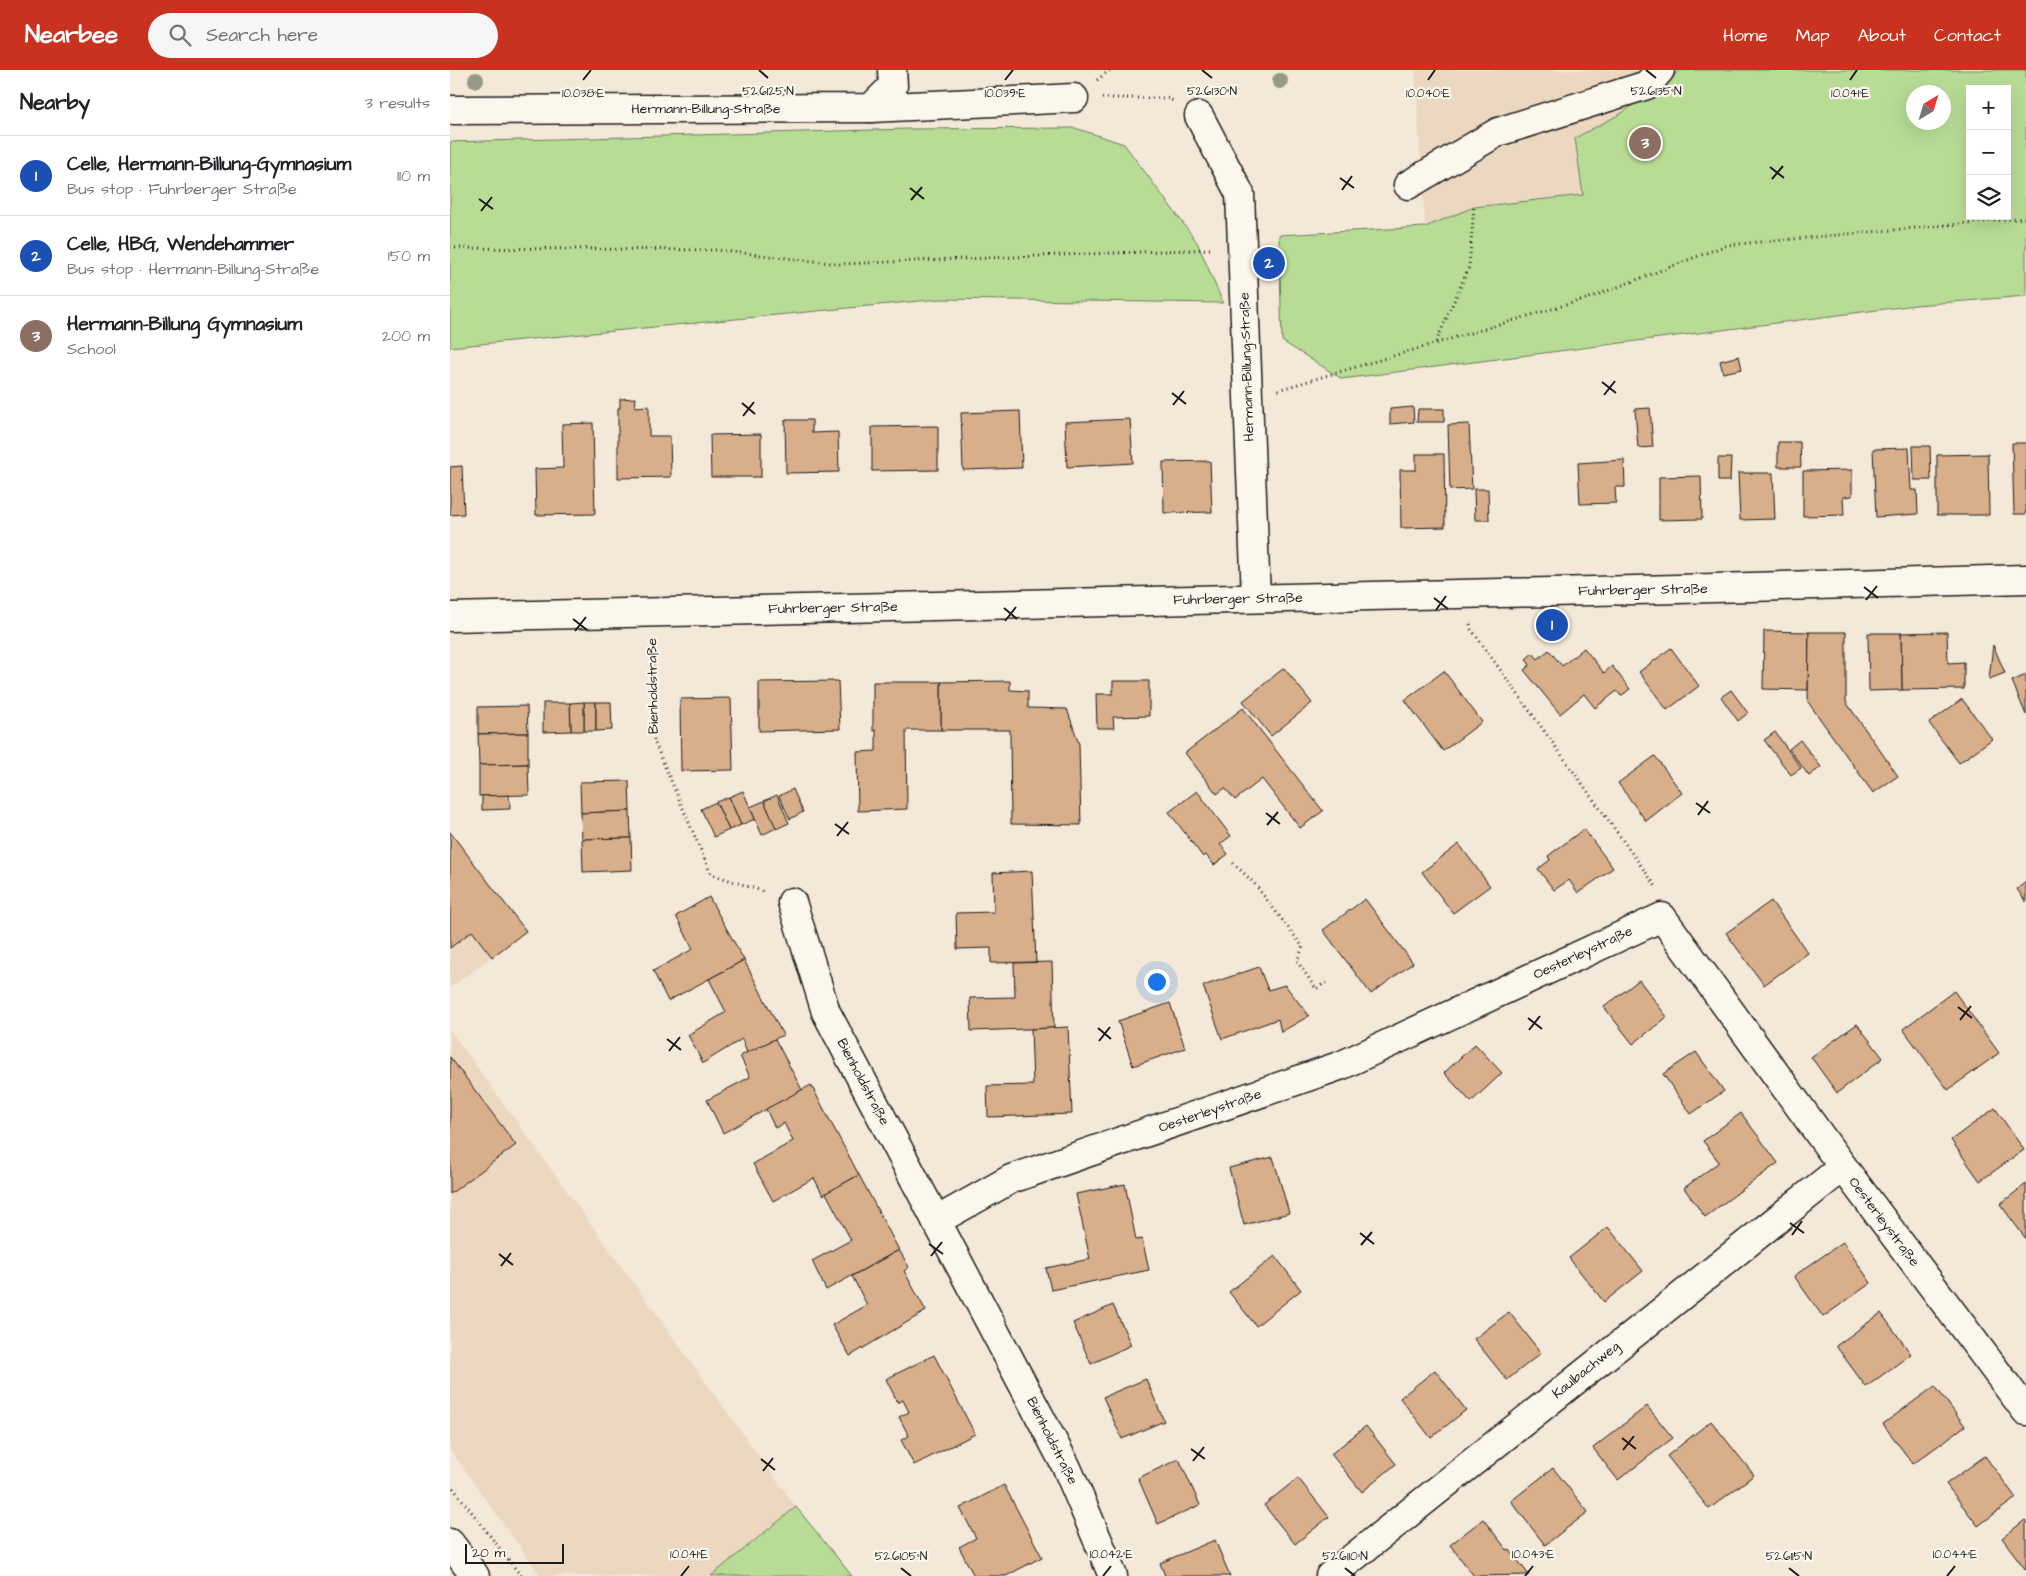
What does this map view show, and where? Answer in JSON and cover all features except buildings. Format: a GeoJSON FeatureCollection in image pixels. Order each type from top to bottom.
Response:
{"type":"FeatureCollection","features":[{"type":"Feature","properties":{"kind":"street"},"geometry":{"type":"LineString","coordinates":[[871,108],[893,86],[892,70]]}},
{"type":"Feature","properties":{"kind":"street"},"geometry":{"type":"LineString","coordinates":[[1408,185],[1498,132],[1558,111],[1647,85],[1660,70]]}},
{"type":"Feature","properties":{"kind":"street","name":"Hermann-Billung-Straße"},"geometry":{"type":"LineString","coordinates":[[450,110],[871,108],[1074,98]]}},
{"type":"Feature","properties":{"kind":"street","name":"Hermann-Billung-Straße"},"geometry":{"type":"LineString","coordinates":[[1199,116],[1240,194],[1256,598]]}},
{"type":"Feature","properties":{"kind":"street","name":"Fuhrberger Straße"},"geometry":{"type":"LineString","coordinates":[[450,617],[2026,579]]}},
{"type":"Feature","properties":{"kind":"street","name":"Bienholdstraße"},"geometry":{"type":"LineString","coordinates":[[792,902],[826,1012],[1067,1468],[1113,1576]]}},
{"type":"Feature","properties":{"kind":"street","name":"Oesterleystraße"},"geometry":{"type":"LineString","coordinates":[[936,1221],[1010,1179],[1342,1065],[1662,917],[1842,1166],[2026,1411]]}},
{"type":"Feature","properties":{"kind":"street","name":"Kaulbachweg"},"geometry":{"type":"LineString","coordinates":[[1330,1576],[1842,1166]]}},
{"type":"Feature","properties":{"kind":"street"},"geometry":{"type":"LineString","coordinates":[[450,1543],[475,1576]]}},
{"type":"Feature","properties":{"kind":"path"},"geometry":{"type":"LineString","coordinates":[[1074,98],[1168,98],[1199,116]]}},
{"type":"Feature","properties":{"kind":"path"},"geometry":{"type":"LineString","coordinates":[[1436,342],[1469,267],[1474,207]]}},
{"type":"Feature","properties":{"kind":"path"},"geometry":{"type":"LineString","coordinates":[[1248,394],[1288,388],[1436,342],[1588,298],[1727,245],[2026,218]]}},
{"type":"Feature","properties":{"kind":"path"},"geometry":{"type":"LineString","coordinates":[[450,248],[716,250],[840,264],[1242,248]]}},
{"type":"Feature","properties":{"kind":"path"},"geometry":{"type":"LineString","coordinates":[[1465,594],[1470,629],[1660,892],[1662,917]]}},
{"type":"Feature","properties":{"kind":"path","name":"Bienholdstraße"},"geometry":{"type":"LineString","coordinates":[[652,612],[654,741],[711,874],[792,902]]}},
{"type":"Feature","properties":{"kind":"path"},"geometry":{"type":"LineString","coordinates":[[1233,863],[1254,883],[1303,947],[1297,961],[1316,989],[1329,980]]}},
{"type":"Feature","properties":{"kind":"path"},"geometry":{"type":"LineString","coordinates":[[450,1484],[520,1576]]}},
{"type":"Feature","properties":{"kind":"shaded area"},"geometry":{"type":"Polygon","coordinates":[[[1415,70],[2026,70],[2011,85],[1966,85],[1966,139],[1583,195],[1474,207],[1425,227],[1415,70]]]}},
{"type":"Feature","properties":{"kind":"shaded area"},"geometry":{"type":"Polygon","coordinates":[[[450,832],[526,931],[450,988],[450,832]]]}},
{"type":"Feature","properties":{"kind":"shaded area"},"geometry":{"type":"Polygon","coordinates":[[[450,1030],[796,1507],[711,1576],[541,1576],[450,1450],[450,1030]]]}},
{"type":"Feature","properties":{"kind":"green space"},"geometry":{"type":"Polygon","coordinates":[[[1681,70],[2026,70],[2026,296],[1916,305],[1342,379],[1282,341],[1279,235],[1425,227],[1474,207],[1583,195],[1575,138],[1622,113],[1681,70]]]}},
{"type":"Feature","properties":{"kind":"green space"},"geometry":{"type":"Polygon","coordinates":[[[1075,128],[1124,144],[1197,242],[1223,303],[940,299],[450,347],[450,142],[908,129],[1075,128]]]}},
{"type":"Feature","properties":{"kind":"green space"},"geometry":{"type":"Polygon","coordinates":[[[796,1507],[852,1576],[711,1576],[796,1507]]]}},
{"type":"Feature","properties":{"kind":"place","name":"Hermann-Billung Gymnasium"},"geometry":{"type":"Point","coordinates":[1645,143]}},
{"type":"Feature","properties":{"kind":"place","name":"Celle, HBG, Wendehammer"},"geometry":{"type":"Point","coordinates":[1269,263]}},
{"type":"Feature","properties":{"kind":"place","name":"Celle, Hermann-Billung-Gymnasium"},"geometry":{"type":"Point","coordinates":[1552,625]}}]}
